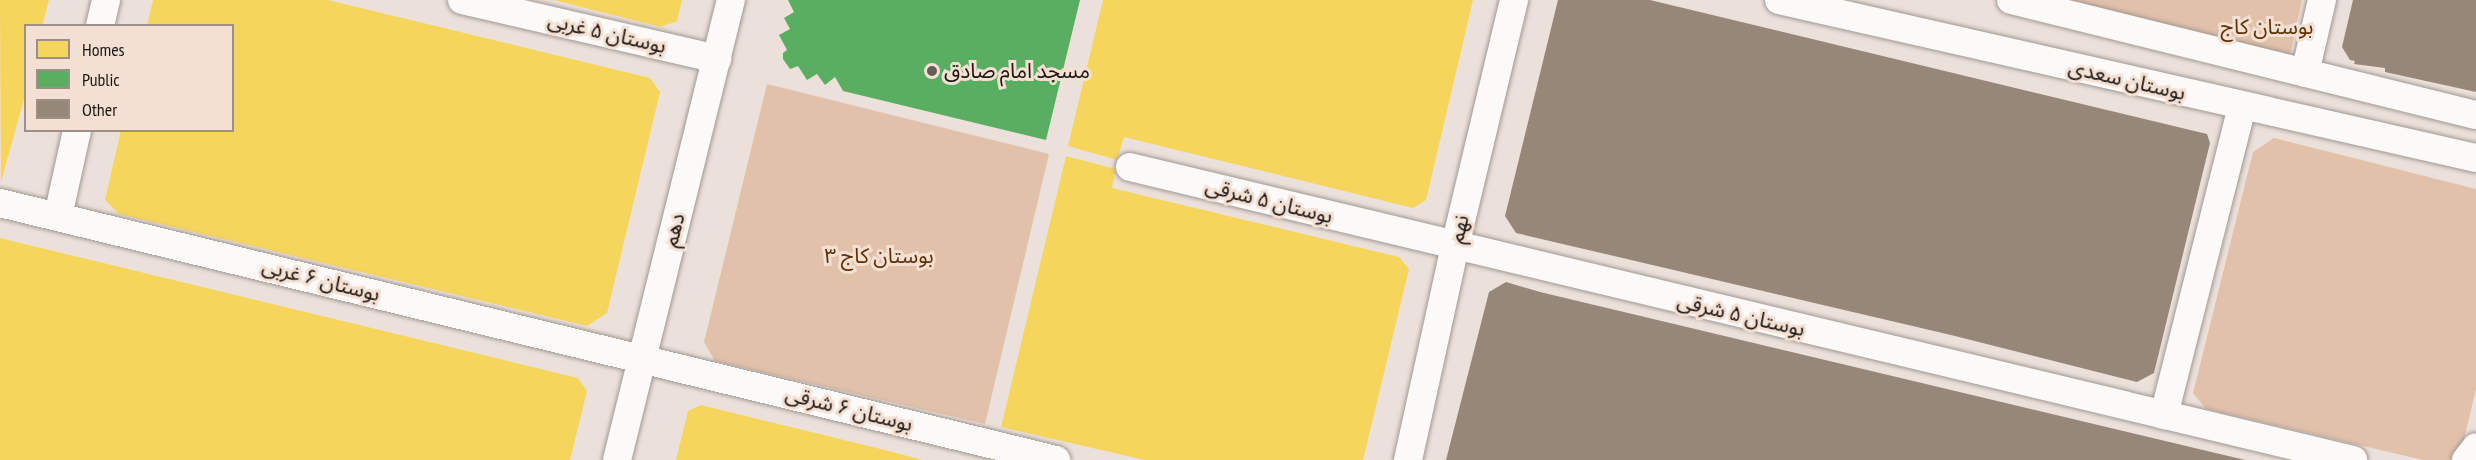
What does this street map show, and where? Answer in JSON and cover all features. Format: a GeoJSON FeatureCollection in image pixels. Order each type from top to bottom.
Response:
{"type":"FeatureCollection","features":[{"type":"Feature","properties":{"kind":"street"},"geometry":{"type":"LineString","coordinates":[[100,24],[106,0]]}},
{"type":"Feature","properties":{"kind":"street","name":"بوستان ۵ غربی"},"geometry":{"type":"LineString","coordinates":[[462,0],[717,59]]}},
{"type":"Feature","properties":{"kind":"street","name":"دهم"},"geometry":{"type":"LineString","coordinates":[[616,460],[731,0]]}},
{"type":"Feature","properties":{"kind":"street","name":"نهم"},"geometry":{"type":"LineString","coordinates":[[1408,460],[1455,246],[1514,0]]}},
{"type":"Feature","properties":{"kind":"street","name":"بوستان سعدی"},"geometry":{"type":"LineString","coordinates":[[1779,0],[2476,158]]}},
{"type":"Feature","properties":{"kind":"street"},"geometry":{"type":"LineString","coordinates":[[2015,0],[2476,115]]}},
{"type":"Feature","properties":{"kind":"street"},"geometry":{"type":"LineString","coordinates":[[2305,73],[2322,0]]}},
{"type":"Feature","properties":{"kind":"street"},"geometry":{"type":"LineString","coordinates":[[2164,415],[2242,106]]}},
{"type":"Feature","properties":{"kind":"street"},"geometry":{"type":"LineString","coordinates":[[58,216],[77,132]]}},
{"type":"Feature","properties":{"kind":"street","name":"بوستان ۵ شرقی"},"geometry":{"type":"LineString","coordinates":[[1130,167],[2353,460]]}},
{"type":"Feature","properties":{"kind":"street","name":"بوستان ۶ غربی"},"geometry":{"type":"LineString","coordinates":[[0,203],[642,358]]}},
{"type":"Feature","properties":{"kind":"street","name":"بوستان ۶ شرقی"},"geometry":{"type":"LineString","coordinates":[[642,358],[1056,460]]}},
{"type":"Feature","properties":{"kind":"street"},"geometry":{"type":"LineString","coordinates":[[2466,460],[2476,447]]}},
{"type":"Feature","properties":{"kind":"green space","name":"بوستان کاج"},"geometry":{"type":"Polygon","coordinates":[[[2041,0],[2302,0],[2289,60],[2041,0]]]}},
{"type":"Feature","properties":{"kind":"green space","name":"بوستان کاج ۳"},"geometry":{"type":"Polygon","coordinates":[[[767,84],[1049,154],[985,424],[715,361],[704,342],[767,84]]]}},
{"type":"Feature","properties":{"kind":"green space"},"geometry":{"type":"Polygon","coordinates":[[[2274,138],[2476,189],[2476,389],[2461,452],[2450,460],[2423,460],[2206,409],[2193,393],[2253,152],[2274,138]]]}},
{"type":"Feature","properties":{"kind":"building: Homes"},"geometry":{"type":"Polygon","coordinates":[[[0,0],[49,0],[43,24],[24,24],[24,99],[1,182],[0,0]]]}},
{"type":"Feature","properties":{"kind":"building: Homes"},"geometry":{"type":"Polygon","coordinates":[[[153,0],[328,0],[650,78],[660,92],[607,313],[587,326],[119,214],[105,200],[121,132],[234,132],[234,24],[147,24],[153,0]]]}},
{"type":"Feature","properties":{"kind":"building: Homes"},"geometry":{"type":"Polygon","coordinates":[[[554,0],[682,0],[677,21],[661,27],[554,0]]]}},
{"type":"Feature","properties":{"kind":"building: Homes"},"geometry":{"type":"Polygon","coordinates":[[[1103,0],[1473,0],[1426,200],[1413,208],[1124,137],[1117,160],[1068,146],[1103,0]]]}},
{"type":"Feature","properties":{"kind":"building: Homes"},"geometry":{"type":"Polygon","coordinates":[[[1066,156],[1116,169],[1112,188],[1399,257],[1409,269],[1363,460],[1145,460],[1001,427],[1066,156]]]}},
{"type":"Feature","properties":{"kind":"building: Homes"},"geometry":{"type":"Polygon","coordinates":[[[0,238],[578,378],[587,391],[570,460],[0,460],[0,238]]]}},
{"type":"Feature","properties":{"kind":"building: Homes"},"geometry":{"type":"Polygon","coordinates":[[[701,405],[922,460],[676,460],[688,411],[701,405]]]}},
{"type":"Feature","properties":{"kind":"building: Public","name":"مسجد امام صادق"},"geometry":{"type":"Polygon","coordinates":[[[788,0],[1080,0],[1046,140],[843,91],[835,77],[825,85],[817,74],[807,80],[798,66],[790,69],[783,59],[783,53],[787,50],[779,35],[790,29],[784,18],[794,12],[788,0]]]}},
{"type":"Feature","properties":{"kind":"building: Other"},"geometry":{"type":"Polygon","coordinates":[[[1558,0],[1650,0],[2207,134],[2210,143],[2154,373],[2137,382],[1951,335],[1516,233],[1505,216],[1558,0]]]}},
{"type":"Feature","properties":{"kind":"building: Other"},"geometry":{"type":"Polygon","coordinates":[[[2353,0],[2476,0],[2476,92],[2385,72],[2385,68],[2354,64],[2355,61],[2350,60],[2342,47],[2353,0]]]}},
{"type":"Feature","properties":{"kind":"building: Other"},"geometry":{"type":"Polygon","coordinates":[[[1506,282],[2245,460],[1446,460],[1489,292],[1506,282]]]}},
{"type":"Feature","properties":{"kind":"place","name":"مسجد امام صادق"},"geometry":{"type":"Point","coordinates":[932,71]}}]}
